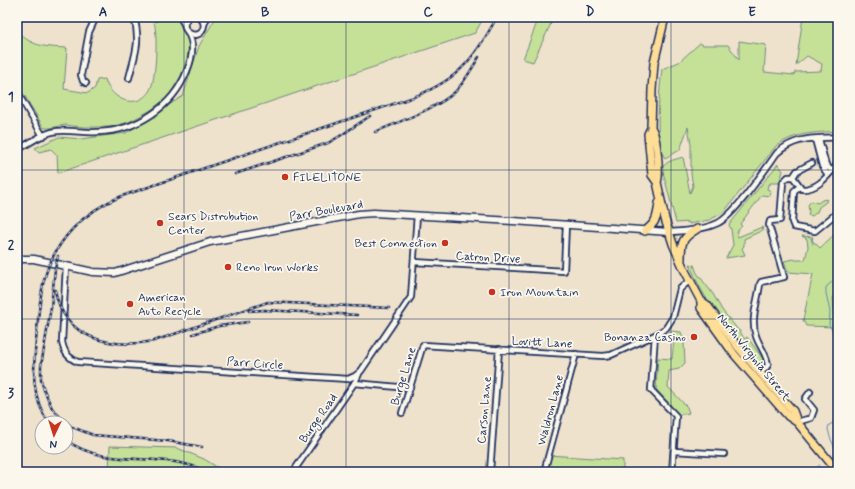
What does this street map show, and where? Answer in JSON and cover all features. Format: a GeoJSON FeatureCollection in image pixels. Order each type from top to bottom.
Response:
{"type":"FeatureCollection","features":[{"type":"Feature","properties":{"kind":"main road","name":"North Virginia Street"},"geometry":{"type":"LineString","coordinates":[[664,17],[653,73],[651,128],[654,134],[659,174],[657,182],[670,232],[682,264],[701,301],[701,308],[734,354],[788,416],[798,422]]}},
{"type":"Feature","properties":{"kind":"main road"},"geometry":{"type":"LineString","coordinates":[[645,231],[652,226],[656,219],[660,196]]}},
{"type":"Feature","properties":{"kind":"main road","name":"Parr Boulevard"},"geometry":{"type":"LineString","coordinates":[[17,259],[34,259],[93,272],[115,273],[216,241],[359,214],[374,213],[566,224],[670,232]]}},
{"type":"Feature","properties":{"kind":"main road"},"geometry":{"type":"LineString","coordinates":[[682,264],[681,247],[683,241],[688,234],[697,229]]}},
{"type":"Feature","properties":{"kind":"main road","name":"North Virginia Street"},"geometry":{"type":"LineString","coordinates":[[701,301],[707,305],[730,338],[793,410],[798,422],[838,472]]}},
{"type":"Feature","properties":{"kind":"street"},"geometry":{"type":"LineString","coordinates":[[86,84],[81,75],[89,32],[96,17]]}},
{"type":"Feature","properties":{"kind":"street"},"geometry":{"type":"LineString","coordinates":[[129,78],[138,38],[134,17]]}},
{"type":"Feature","properties":{"kind":"street"},"geometry":{"type":"LineString","coordinates":[[17,150],[42,136],[58,131],[99,132],[126,128],[147,118],[167,102],[180,86],[188,69],[192,47],[192,40],[180,17]]}},
{"type":"Feature","properties":{"kind":"street"},"geometry":{"type":"LineString","coordinates":[[184,24],[189,17]]}},
{"type":"Feature","properties":{"kind":"street"},"geometry":{"type":"LineString","coordinates":[[200,17],[204,25]]}},
{"type":"Feature","properties":{"kind":"street"},"geometry":{"type":"LineString","coordinates":[[192,47],[202,31],[207,17]]}},
{"type":"Feature","properties":{"kind":"street"},"geometry":{"type":"LineString","coordinates":[[188,33],[194,35],[199,34]]}},
{"type":"Feature","properties":{"kind":"street"},"geometry":{"type":"LineString","coordinates":[[18,95],[42,136]]}},
{"type":"Feature","properties":{"kind":"street"},"geometry":{"type":"LineString","coordinates":[[670,232],[697,229],[717,224],[728,215],[782,149],[798,140],[838,137]]}},
{"type":"Feature","properties":{"kind":"street"},"geometry":{"type":"LineString","coordinates":[[817,139],[822,166],[830,173]]}},
{"type":"Feature","properties":{"kind":"street"},"geometry":{"type":"LineString","coordinates":[[753,376],[766,368],[768,362],[756,338],[753,321],[761,282],[784,277],[769,225],[770,221],[780,220],[783,182],[797,171],[812,163]]}},
{"type":"Feature","properties":{"kind":"street"},"geometry":{"type":"LineString","coordinates":[[790,177],[796,180],[799,187],[802,189],[810,188],[820,183],[838,164]]}},
{"type":"Feature","properties":{"kind":"street"},"geometry":{"type":"LineString","coordinates":[[799,187],[794,191],[792,222],[794,227],[815,231],[838,212]]}},
{"type":"Feature","properties":{"kind":"street"},"geometry":{"type":"LineString","coordinates":[[359,374],[408,302],[412,292],[417,215]]}},
{"type":"Feature","properties":{"kind":"street","name":"Catron Drive"},"geometry":{"type":"LineString","coordinates":[[414,262],[564,271],[566,224]]}},
{"type":"Feature","properties":{"kind":"street","name":"Parr Circle"},"geometry":{"type":"LineString","coordinates":[[66,266],[62,342],[64,351],[67,355],[78,362],[348,378],[352,378],[359,374]]}},
{"type":"Feature","properties":{"kind":"street","name":"Lovitt Lane"},"geometry":{"type":"LineString","coordinates":[[423,345],[611,355],[663,331],[673,316],[680,289],[690,280]]}},
{"type":"Feature","properties":{"kind":"street"},"geometry":{"type":"LineString","coordinates":[[656,335],[651,390],[676,416],[672,472]]}},
{"type":"Feature","properties":{"kind":"street","name":"Burge Lane"},"geometry":{"type":"LineString","coordinates":[[402,412],[423,345]]}},
{"type":"Feature","properties":{"kind":"street","name":"Carson Lane"},"geometry":{"type":"LineString","coordinates":[[490,472],[499,349]]}},
{"type":"Feature","properties":{"kind":"street","name":"Waldron Lane"},"geometry":{"type":"LineString","coordinates":[[544,472],[576,354]]}},
{"type":"Feature","properties":{"kind":"street","name":"Burge Road"},"geometry":{"type":"LineString","coordinates":[[292,472],[359,374]]}},
{"type":"Feature","properties":{"kind":"street"},"geometry":{"type":"LineString","coordinates":[[354,383],[409,388]]}},
{"type":"Feature","properties":{"kind":"street"},"geometry":{"type":"LineString","coordinates":[[798,422],[810,418],[814,410],[805,399],[810,392]]}},
{"type":"Feature","properties":{"kind":"street"},"geometry":{"type":"LineString","coordinates":[[674,451],[724,454]]}},
{"type":"Feature","properties":{"kind":"green space"},"geometry":{"type":"Polygon","coordinates":[[[174,17],[181,24],[189,43],[187,59],[181,76],[169,96],[151,110],[129,122],[110,127],[65,125],[44,128],[17,83],[17,31],[34,43],[67,48],[64,89],[88,93],[95,88],[97,80],[105,79],[112,92],[124,100],[131,101],[145,97],[150,90],[154,77],[156,57],[154,22],[174,17]]]}},
{"type":"Feature","properties":{"kind":"green space"},"geometry":{"type":"Polygon","coordinates":[[[218,17],[484,17],[475,33],[58,173],[57,155],[51,149],[39,152],[35,148],[59,137],[81,139],[126,133],[183,96],[199,46],[215,19],[218,17]]]}},
{"type":"Feature","properties":{"kind":"green space"},"geometry":{"type":"Polygon","coordinates":[[[539,17],[554,17],[533,62],[523,59],[539,17]]]}},
{"type":"Feature","properties":{"kind":"green space"},"geometry":{"type":"Polygon","coordinates":[[[803,17],[838,17],[838,131],[806,134],[783,141],[776,146],[723,213],[709,220],[689,224],[689,222],[676,223],[662,168],[669,162],[683,157],[690,193],[693,186],[691,174],[691,144],[688,127],[680,150],[665,158],[661,151],[658,115],[662,69],[679,62],[700,43],[703,45],[728,45],[739,60],[739,41],[766,45],[764,72],[794,75],[795,72],[821,71],[822,64],[807,56],[796,65],[803,17]]]}},
{"type":"Feature","properties":{"kind":"green space"},"geometry":{"type":"Polygon","coordinates":[[[778,164],[783,171],[779,183],[770,183],[770,185],[768,185],[767,189],[771,191],[770,196],[762,195],[740,224],[742,226],[737,235],[738,237],[762,227],[763,230],[744,239],[744,246],[742,248],[745,255],[726,258],[733,245],[729,225],[778,164]]]}},
{"type":"Feature","properties":{"kind":"green space"},"geometry":{"type":"Polygon","coordinates":[[[827,199],[826,202],[819,207],[817,212],[812,216],[808,215],[808,205],[811,201],[818,203],[827,199]]]}},
{"type":"Feature","properties":{"kind":"green space"},"geometry":{"type":"Polygon","coordinates":[[[838,231],[838,288],[833,298],[835,327],[806,326],[803,320],[813,274],[788,272],[784,261],[794,259],[805,260],[808,247],[807,239],[802,236],[813,237],[812,240],[820,248],[838,231]]]}},
{"type":"Feature","properties":{"kind":"green space"},"geometry":{"type":"Polygon","coordinates":[[[690,264],[694,265],[697,273],[713,294],[722,310],[740,331],[744,339],[747,337],[764,360],[756,364],[718,317],[695,277],[690,264]]]}},
{"type":"Feature","properties":{"kind":"green space"},"geometry":{"type":"Polygon","coordinates":[[[670,331],[681,332],[685,343],[685,363],[679,369],[669,371],[668,387],[687,407],[689,413],[679,415],[656,389],[658,358],[672,359],[674,338],[669,337],[670,331]]]}},
{"type":"Feature","properties":{"kind":"green space"},"geometry":{"type":"Polygon","coordinates":[[[110,446],[177,448],[204,459],[225,472],[109,472],[110,446]]]}},
{"type":"Feature","properties":{"kind":"green space"},"geometry":{"type":"Polygon","coordinates":[[[548,455],[623,460],[623,472],[544,472],[548,455]]]}},
{"type":"Feature","properties":{"kind":"waterway"},"geometry":{"type":"LineString","coordinates":[[811,238],[813,244]]}},
{"type":"Feature","properties":{"kind":"waterway"},"geometry":{"type":"LineString","coordinates":[[838,277],[826,287],[830,312],[829,325],[838,340]]}},
{"type":"Feature","properties":{"kind":"waterway"},"geometry":{"type":"LineString","coordinates":[[837,453],[828,429],[829,425],[833,423],[838,416]]}},
{"type":"Feature","properties":{"kind":"waterway"},"geometry":{"type":"LineString","coordinates":[[811,472],[820,465]]}},
{"type":"Feature","properties":{"kind":"railway"},"geometry":{"type":"LineString","coordinates":[[44,415],[36,394],[34,373],[39,310],[44,280],[55,252],[63,240],[84,219],[108,202],[122,196],[405,100],[437,86],[449,78],[470,59],[497,17]]}},
{"type":"Feature","properties":{"kind":"railway"},"geometry":{"type":"LineString","coordinates":[[375,132],[439,104],[448,98],[462,84],[479,57]]}},
{"type":"Feature","properties":{"kind":"railway"},"geometry":{"type":"LineString","coordinates":[[235,174],[328,143],[370,116]]}},
{"type":"Feature","properties":{"kind":"railway"},"geometry":{"type":"LineString","coordinates":[[58,256],[41,366],[41,380],[52,408],[72,427],[93,435],[168,441],[202,447]]}},
{"type":"Feature","properties":{"kind":"railway"},"geometry":{"type":"LineString","coordinates":[[55,290],[60,307],[68,320],[79,330],[92,337],[107,342],[122,343],[154,341],[268,302],[389,308]]}},
{"type":"Feature","properties":{"kind":"railway"},"geometry":{"type":"LineString","coordinates":[[249,311],[264,310],[357,315]]}},
{"type":"Feature","properties":{"kind":"railway"},"geometry":{"type":"LineString","coordinates":[[193,334],[219,326],[248,322]]}},
{"type":"Feature","properties":{"kind":"railway"},"geometry":{"type":"LineString","coordinates":[[74,444],[100,455],[117,458],[172,462],[190,465],[207,472]]}},
{"type":"Feature","properties":{"kind":"place","name":"FILELITONE"},"geometry":{"type":"Point","coordinates":[285,177]}},
{"type":"Feature","properties":{"kind":"place","name":"Sears Distrobution Center"},"geometry":{"type":"Point","coordinates":[160,223]}},
{"type":"Feature","properties":{"kind":"place","name":"Best Connection"},"geometry":{"type":"Point","coordinates":[445,243]}},
{"type":"Feature","properties":{"kind":"place","name":"Reno Iron Works"},"geometry":{"type":"Point","coordinates":[228,267]}},
{"type":"Feature","properties":{"kind":"place","name":"Iron Mountain"},"geometry":{"type":"Point","coordinates":[492,292]}},
{"type":"Feature","properties":{"kind":"place","name":"American Auto Recycle"},"geometry":{"type":"Point","coordinates":[130,304]}},
{"type":"Feature","properties":{"kind":"place","name":"Bonanza Casino"},"geometry":{"type":"Point","coordinates":[694,337]}}]}
